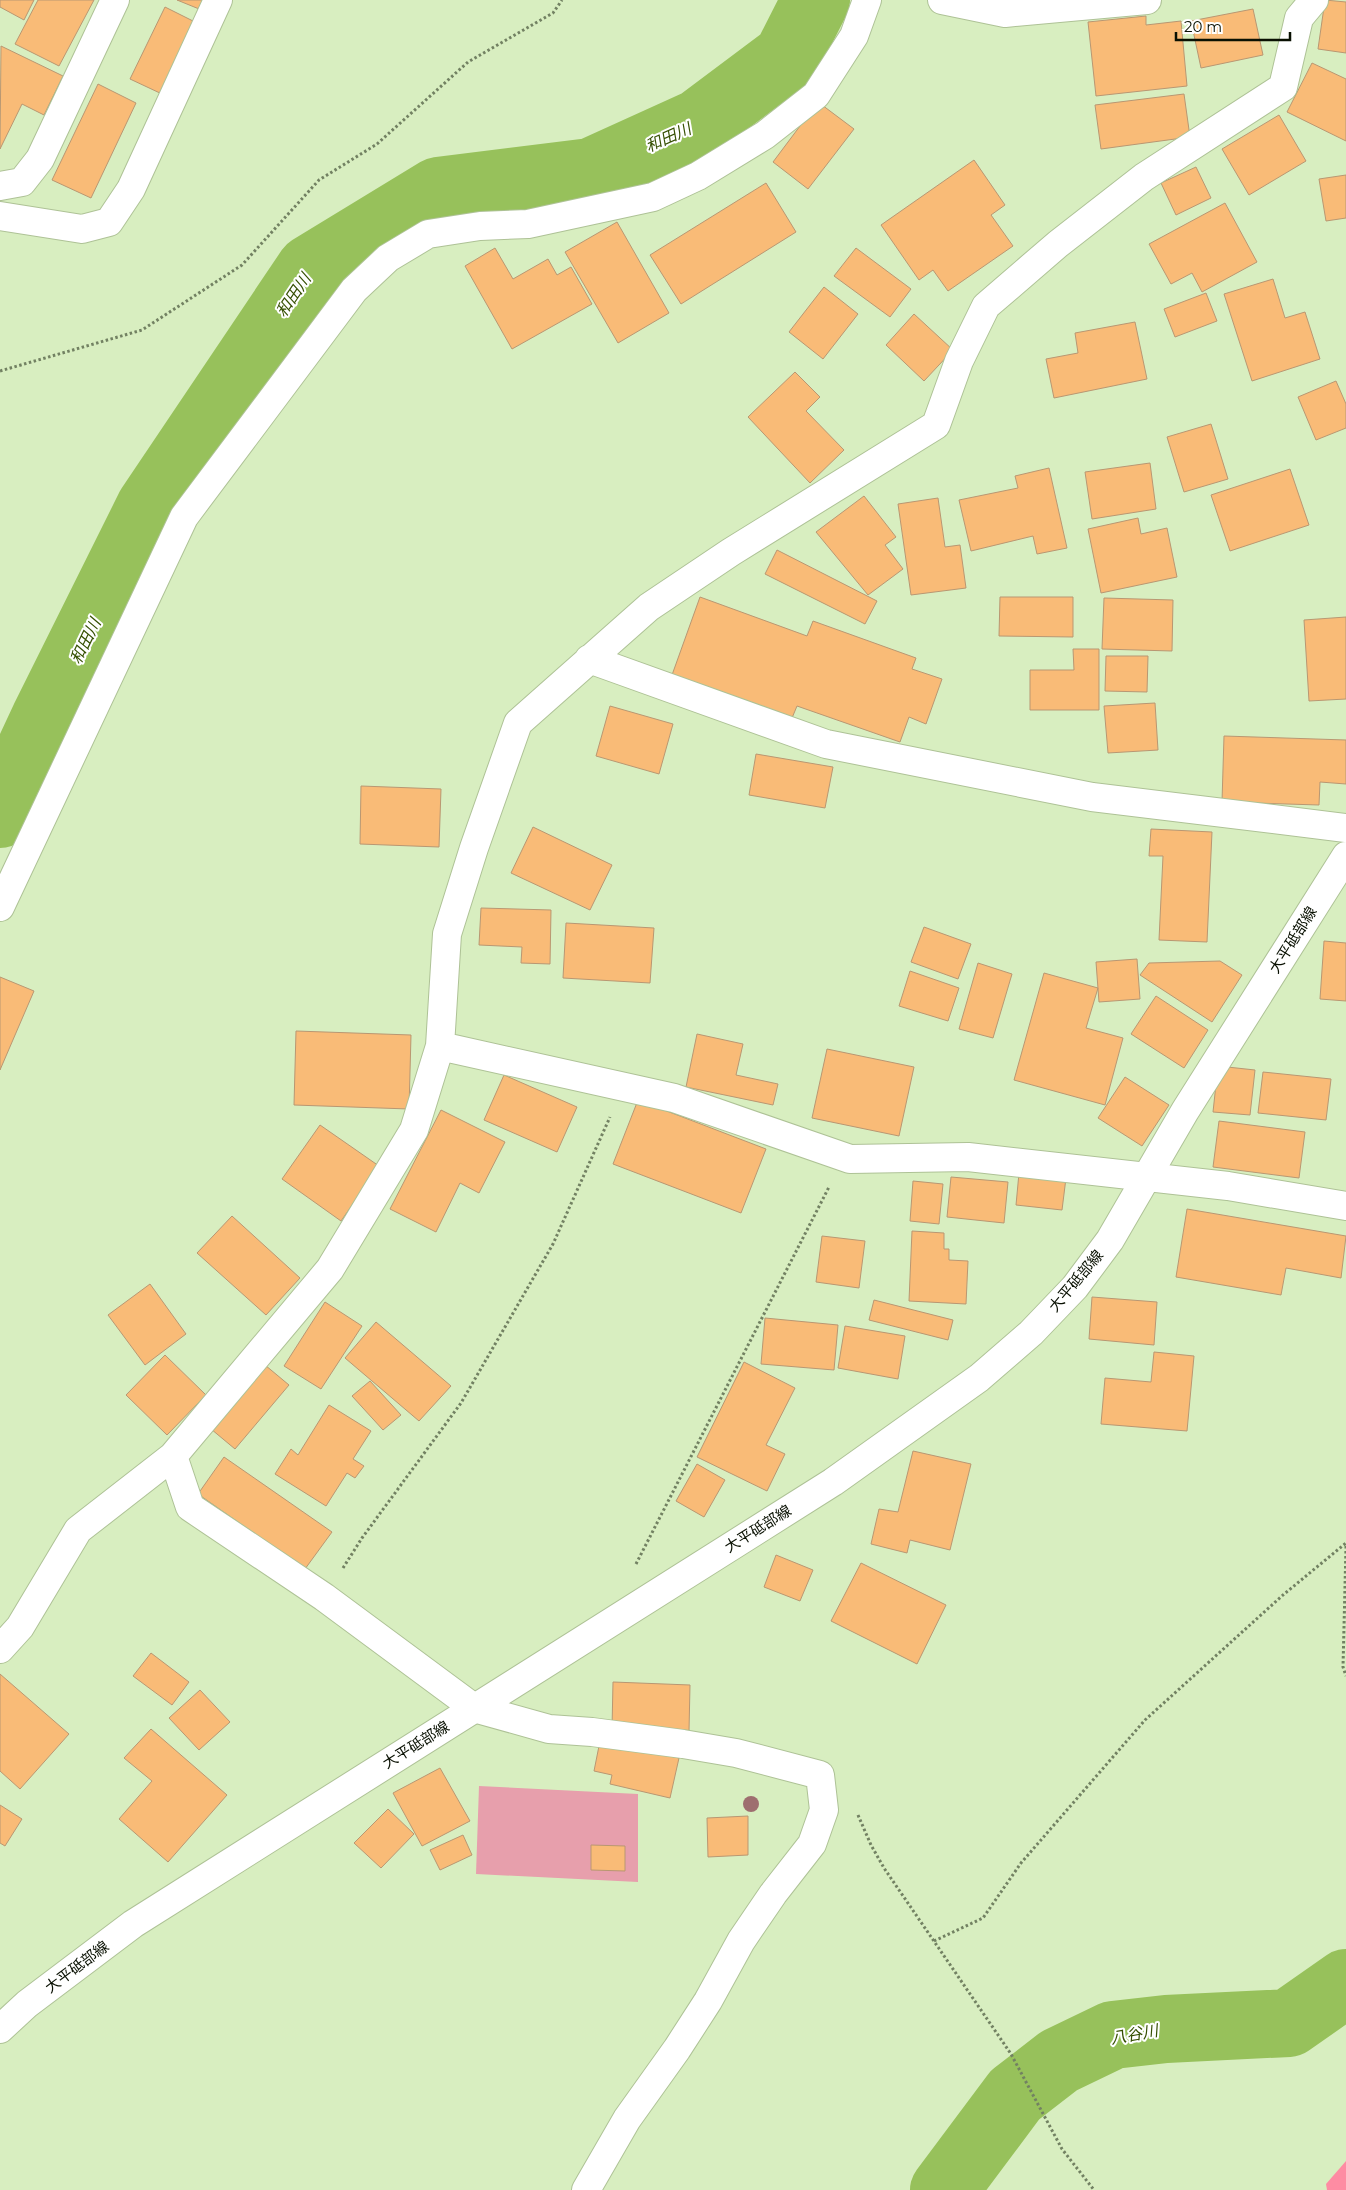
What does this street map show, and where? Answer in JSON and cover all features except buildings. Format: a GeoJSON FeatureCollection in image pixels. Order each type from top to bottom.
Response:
{"type":"FeatureCollection","features":[{"type":"Feature","properties":{"kind":"street"},"geometry":{"type":"LineString","coordinates":[[0,186],[22,182],[40,159],[115,0]]}},
{"type":"Feature","properties":{"kind":"street"},"geometry":{"type":"LineString","coordinates":[[0,216],[82,229],[109,222],[131,189],[218,0]]}},
{"type":"Feature","properties":{"kind":"street"},"geometry":{"type":"LineString","coordinates":[[0,907],[184,518],[354,290],[388,258],[428,234],[480,226],[528,224],[653,197],[698,176],[766,136],[816,95],[854,36],[867,0]]}},
{"type":"Feature","properties":{"kind":"street"},"geometry":{"type":"LineString","coordinates":[[942,0],[1005,13],[1146,0]]}},
{"type":"Feature","properties":{"kind":"street"},"geometry":{"type":"LineString","coordinates":[[0,1649],[20,1627],[78,1530],[173,1456],[330,1269],[414,1130],[440,1046],[446,934],[518,723],[649,607],[731,552],[936,425],[959,361],[986,306],[1058,244],[1144,176],[1283,87],[1299,18],[1314,0]]}},
{"type":"Feature","properties":{"kind":"street"},"geometry":{"type":"LineString","coordinates":[[589,660],[826,744],[1092,797],[1346,828]]}},
{"type":"Feature","properties":{"kind":"street","name":"大平砥部線"},"geometry":{"type":"LineString","coordinates":[[0,2029],[28,2004],[133,1924],[833,1482],[979,1378],[1030,1333],[1075,1287],[1110,1240],[1185,1111],[1346,856]]}},
{"type":"Feature","properties":{"kind":"street"},"geometry":{"type":"LineString","coordinates":[[440,1046],[674,1098],[850,1158],[968,1157],[1228,1186],[1346,1206]]}},
{"type":"Feature","properties":{"kind":"street"},"geometry":{"type":"LineString","coordinates":[[173,1456],[190,1507],[324,1597],[474,1708],[549,1729],[592,1732],[692,1745],[736,1753],[820,1775],[824,1810],[812,1844],[773,1894],[741,1941],[708,2001],[677,2050],[628,2119],[586,2190]]}},
{"type":"Feature","properties":{"kind":"path"},"geometry":{"type":"LineString","coordinates":[[0,371],[142,330],[242,265],[319,180],[377,144],[468,62],[554,13],[562,0]]}},
{"type":"Feature","properties":{"kind":"path"},"geometry":{"type":"LineString","coordinates":[[324,1597],[362,1538],[462,1403],[552,1244],[624,1087]]}},
{"type":"Feature","properties":{"kind":"path"},"geometry":{"type":"LineString","coordinates":[[633,1571],[824,1193],[850,1158]]}},
{"type":"Feature","properties":{"kind":"path"},"geometry":{"type":"LineString","coordinates":[[1346,1544],[1343,1667],[1346,1676]]}},
{"type":"Feature","properties":{"kind":"path"},"geometry":{"type":"LineString","coordinates":[[934,1941],[983,1918],[1021,1863],[1145,1720],[1283,1595],[1346,1544]]}},
{"type":"Feature","properties":{"kind":"path"},"geometry":{"type":"LineString","coordinates":[[820,1775],[847,1793],[880,1860],[1011,2054],[1062,2149],[1094,2190]]}},
{"type":"Feature","properties":{"kind":"shaded area"},"geometry":{"type":"Polygon","coordinates":[[[479,1786],[638,1794],[638,1882],[476,1874],[479,1786]]]}},
{"type":"Feature","properties":{"kind":"shaded area"},"geometry":{"type":"Polygon","coordinates":[[[1346,2161],[1346,2190],[1327,2190],[1326,2184],[1346,2161]]]}},
{"type":"Feature","properties":{"kind":"waterway","name":"和田川"},"geometry":{"type":"LineString","coordinates":[[0,814],[45,718],[150,507],[310,269],[438,191],[591,172],[699,123],[787,57],[816,0]]}},
{"type":"Feature","properties":{"kind":"waterway","name":"八谷川"},"geometry":{"type":"LineString","coordinates":[[944,2190],[1015,2095],[1059,2061],[1113,2035],[1166,2029],[1289,2023],[1346,1983]]}}]}
